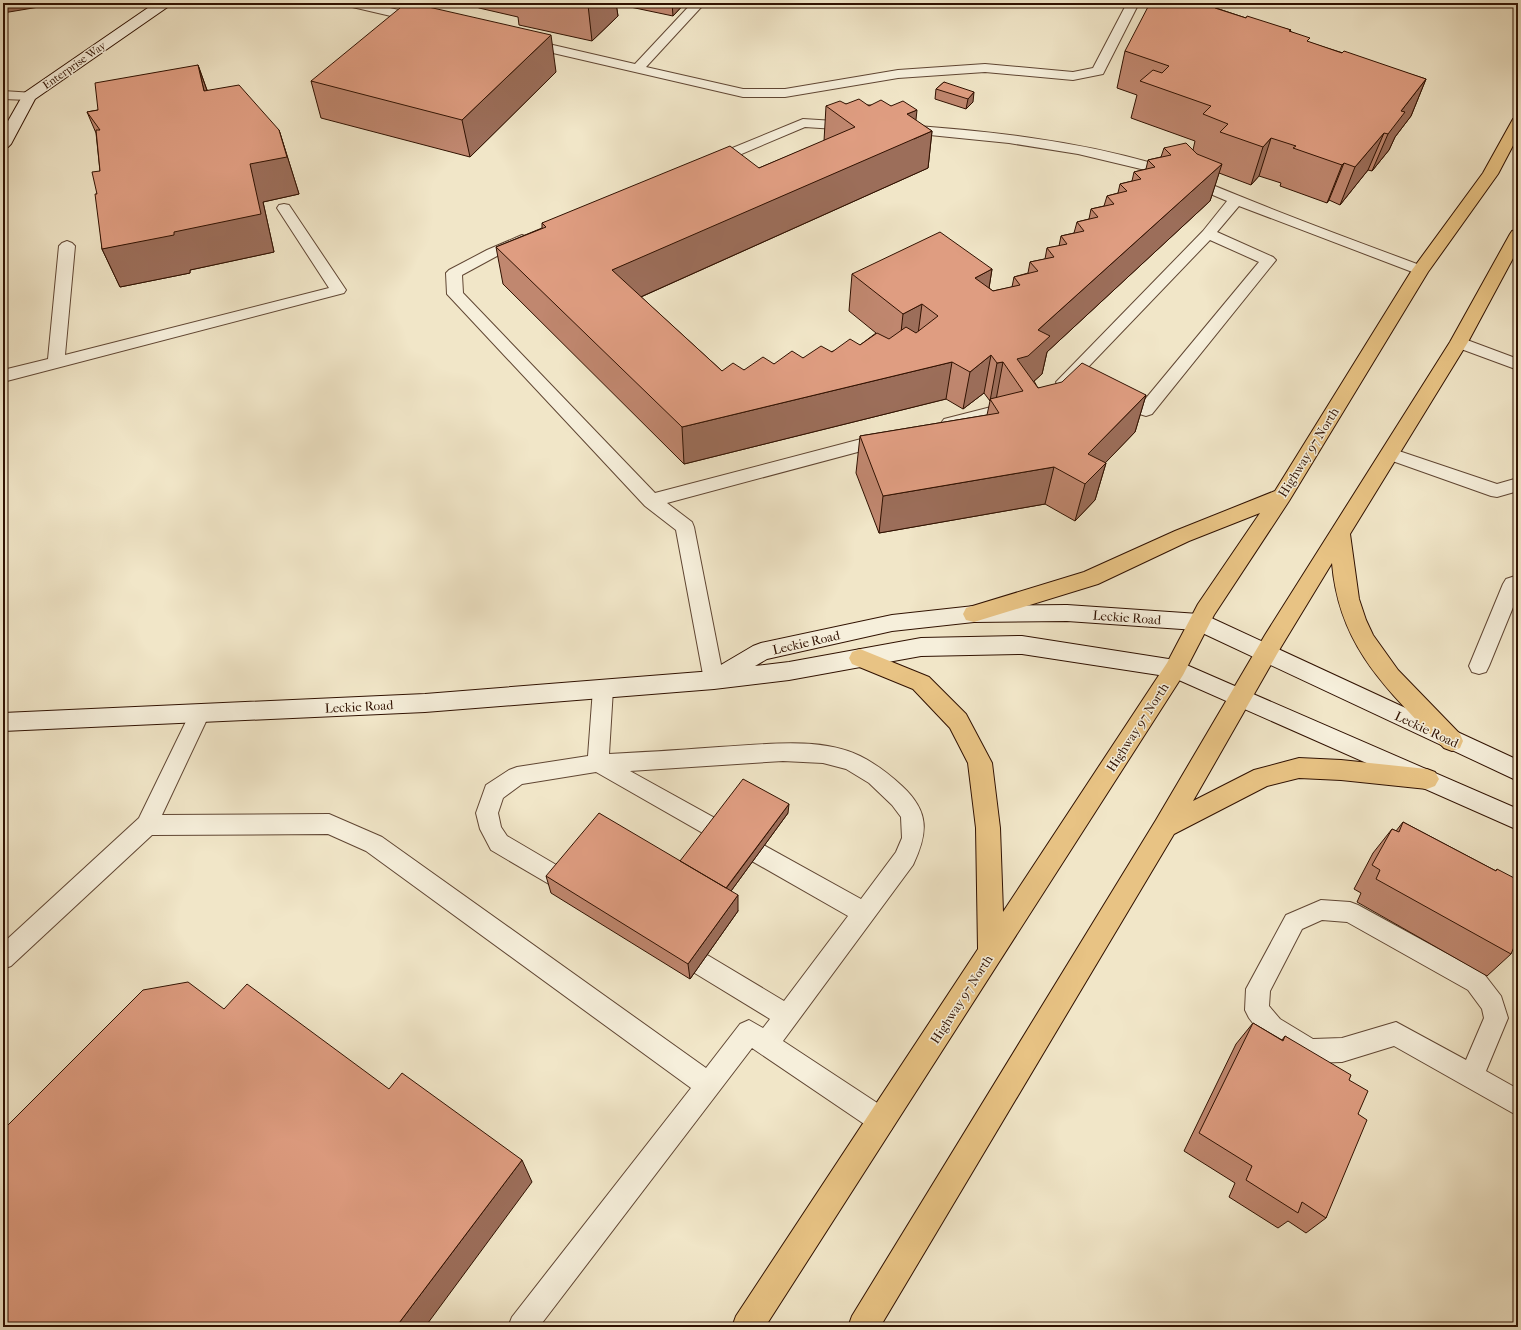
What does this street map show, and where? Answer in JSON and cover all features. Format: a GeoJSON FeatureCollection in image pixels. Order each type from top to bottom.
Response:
{"type":"FeatureCollection","features":[{"type":"Feature","properties":{"kind":"highway","name":"Highway 97 North"},"geometry":{"type":"LineString","coordinates":[[748,1327],[1175,668],[1199,622],[1282,496],[1420,270],[1490,174],[1518,122]]}},
{"type":"Feature","properties":{"kind":"highway"},"geometry":{"type":"LineString","coordinates":[[863,1327],[1165,827],[1267,653],[1459,342],[1518,234]]}},
{"type":"Feature","properties":{"kind":"highway"},"geometry":{"type":"LineString","coordinates":[[974,614],[1091,578],[1182,536],[1282,496]]}},
{"type":"Feature","properties":{"kind":"highway"},"geometry":{"type":"LineString","coordinates":[[1340,535],[1348,599],[1362,637],[1387,673],[1452,741]]}},
{"type":"Feature","properties":{"kind":"highway"},"geometry":{"type":"LineString","coordinates":[[860,658],[921,683],[958,721],[980,763],[988,828],[991,952]]}},
{"type":"Feature","properties":{"kind":"highway"},"geometry":{"type":"LineString","coordinates":[[1165,827],[1262,777],[1299,768],[1341,770],[1427,779]]}},
{"type":"Feature","properties":{"kind":"main road","name":"Enterprise Way"},"geometry":{"type":"LineString","coordinates":[[3,144],[29,96],[164,3]]}},
{"type":"Feature","properties":{"kind":"main road"},"geometry":{"type":"LineString","coordinates":[[3,95],[29,96]]}},
{"type":"Feature","properties":{"kind":"main road","name":"Leckie Road"},"geometry":{"type":"LineString","coordinates":[[714,680],[761,652],[892,622],[974,614],[1067,613],[1199,622],[1518,771]]}},
{"type":"Feature","properties":{"kind":"main road","name":"Leckie Road"},"geometry":{"type":"LineString","coordinates":[[3,722],[425,703],[714,680],[789,671],[921,647],[1022,645],[1175,668],[1518,820]]}},
{"type":"Feature","properties":{"kind":"lane"},"geometry":{"type":"LineString","coordinates":[[352,3],[437,23]]}},
{"type":"Feature","properties":{"kind":"lane"},"geometry":{"type":"LineString","coordinates":[[637,69],[699,3]]}},
{"type":"Feature","properties":{"kind":"lane"},"geometry":{"type":"LineString","coordinates":[[514,40],[743,93],[785,93],[898,74],[985,68],[1073,76],[1098,71],[1133,3]]}},
{"type":"Feature","properties":{"kind":"lane"},"geometry":{"type":"LineString","coordinates":[[702,165],[803,123],[867,127]]}},
{"type":"Feature","properties":{"kind":"lane"},"geometry":{"type":"LineString","coordinates":[[891,128],[1034,141],[1094,152],[1180,176],[1236,200],[1420,270]]}},
{"type":"Feature","properties":{"kind":"lane"},"geometry":{"type":"LineString","coordinates":[[1078,389],[1056,388],[1208,234],[1236,200]]}},
{"type":"Feature","properties":{"kind":"lane"},"geometry":{"type":"LineString","coordinates":[[3,376],[338,290],[284,208]]}},
{"type":"Feature","properties":{"kind":"lane"},"geometry":{"type":"LineString","coordinates":[[1100,396],[1146,410],[1268,260],[1208,234]]}},
{"type":"Feature","properties":{"kind":"lane"},"geometry":{"type":"LineString","coordinates":[[535,235],[492,253],[454,274],[455,294],[651,501],[685,527],[714,680]]}},
{"type":"Feature","properties":{"kind":"lane"},"geometry":{"type":"LineString","coordinates":[[56,362],[67,246]]}},
{"type":"Feature","properties":{"kind":"lane"},"geometry":{"type":"LineString","coordinates":[[1459,342],[1518,365]]}},
{"type":"Feature","properties":{"kind":"lane"},"geometry":{"type":"LineString","coordinates":[[939,426],[999,411]]}},
{"type":"Feature","properties":{"kind":"lane"},"geometry":{"type":"LineString","coordinates":[[651,501],[901,435]]}},
{"type":"Feature","properties":{"kind":"lane"},"geometry":{"type":"LineString","coordinates":[[1390,454],[1497,491],[1518,484]]}},
{"type":"Feature","properties":{"kind":"lane"},"geometry":{"type":"LineString","coordinates":[[1479,666],[1513,584],[1518,582]]}},
{"type":"Feature","properties":{"kind":"lane"},"geometry":{"type":"LineString","coordinates":[[598,763],[603,689]]}},
{"type":"Feature","properties":{"kind":"lane"},"geometry":{"type":"LineString","coordinates":[[3,958],[147,825],[200,713]]}},
{"type":"Feature","properties":{"kind":"lane"},"geometry":{"type":"LineString","coordinates":[[562,880],[499,843],[491,829],[487,813],[494,792],[517,776],[598,763],[783,752],[823,754],[852,762],[877,777],[900,798],[912,815],[913,838],[905,858],[766,1044]]}},
{"type":"Feature","properties":{"kind":"lane"},"geometry":{"type":"LineString","coordinates":[[598,763],[864,914]]}},
{"type":"Feature","properties":{"kind":"lane"},"geometry":{"type":"LineString","coordinates":[[147,825],[329,824],[374,844],[708,1085]]}},
{"type":"Feature","properties":{"kind":"lane"},"geometry":{"type":"LineString","coordinates":[[1471,1076],[1496,1018],[1493,1004],[1476,982],[1350,912],[1321,910],[1294,922],[1258,989],[1258,1010],[1272,1027],[1310,1051],[1342,1050],[1396,1034],[1518,1103]]}},
{"type":"Feature","properties":{"kind":"lane"},"geometry":{"type":"LineString","coordinates":[[701,964],[787,1016]]}},
{"type":"Feature","properties":{"kind":"lane"},"geometry":{"type":"LineString","coordinates":[[522,1327],[749,1032],[882,1120]]}},
{"type":"Feature","properties":{"kind":"building"},"geometry":{"type":"Polygon","coordinates":[[[406,3],[551,35],[462,120],[311,81],[406,3]]]}},
{"type":"Feature","properties":{"kind":"building"},"geometry":{"type":"Polygon","coordinates":[[[578,3],[590,3],[588,5],[578,3]]]}},
{"type":"Feature","properties":{"kind":"building"},"geometry":{"type":"Polygon","coordinates":[[[1150,3],[1204,3],[1217,6],[1215,8],[1246,18],[1247,16],[1291,30],[1289,31],[1310,38],[1307,41],[1342,53],[1344,51],[1426,79],[1401,111],[1405,112],[1388,134],[1384,133],[1355,167],[1344,163],[1342,165],[1293,148],[1296,146],[1271,138],[1263,147],[1220,132],[1228,124],[1203,114],[1211,106],[1140,81],[1153,70],[1162,73],[1169,66],[1125,51],[1150,3]]]}},
{"type":"Feature","properties":{"kind":"building"},"geometry":{"type":"Polygon","coordinates":[[[198,65],[204,91],[239,85],[279,130],[287,157],[250,164],[261,214],[174,232],[174,235],[102,249],[95,194],[97,194],[92,172],[100,171],[96,130],[100,130],[87,112],[98,110],[95,83],[198,65]]]}},
{"type":"Feature","properties":{"kind":"building"},"geometry":{"type":"Polygon","coordinates":[[[944,82],[974,92],[968,99],[936,89],[944,82]]]}},
{"type":"Feature","properties":{"kind":"building"},"geometry":{"type":"Polygon","coordinates":[[[859,99],[869,106],[881,100],[891,106],[903,101],[917,110],[907,114],[932,131],[612,270],[722,371],[733,363],[744,370],[763,357],[774,364],[792,351],[803,358],[821,346],[832,352],[850,339],[860,345],[877,333],[889,339],[906,327],[916,333],[938,316],[922,304],[903,314],[852,274],[940,232],[992,269],[975,278],[993,291],[1020,285],[1014,277],[1038,271],[1030,262],[1054,257],[1047,248],[1067,244],[1061,236],[1084,231],[1077,222],[1098,217],[1091,209],[1114,204],[1107,196],[1127,191],[1120,184],[1141,179],[1134,172],[1155,167],[1148,160],[1171,155],[1164,148],[1186,143],[1197,154],[1222,164],[1038,330],[1050,336],[1028,356],[1017,359],[1038,388],[1062,382],[1082,363],[1146,395],[1088,454],[1106,463],[1085,484],[1054,467],[883,496],[860,436],[999,413],[990,399],[1023,391],[1003,362],[997,363],[991,355],[970,372],[952,362],[682,427],[496,247],[546,227],[542,223],[730,146],[759,168],[855,127],[826,106],[840,101],[846,104],[859,99]]]}},
{"type":"Feature","properties":{"kind":"building"},"geometry":{"type":"Polygon","coordinates":[[[743,779],[789,804],[726,888],[680,861],[743,779]]]}},
{"type":"Feature","properties":{"kind":"building"},"geometry":{"type":"Polygon","coordinates":[[[599,813],[738,895],[688,964],[546,876],[599,813]]]}},
{"type":"Feature","properties":{"kind":"building"},"geometry":{"type":"Polygon","coordinates":[[[1403,822],[1496,871],[1497,869],[1518,880],[1518,938],[1511,954],[1376,879],[1380,870],[1372,865],[1392,829],[1399,832],[1403,822]]]}},
{"type":"Feature","properties":{"kind":"building"},"geometry":{"type":"Polygon","coordinates":[[[188,982],[224,1009],[247,984],[389,1089],[402,1073],[522,1160],[396,1327],[3,1327],[3,1130],[143,990],[188,982]]]}},
{"type":"Feature","properties":{"kind":"building"},"geometry":{"type":"Polygon","coordinates":[[[1253,1023],[1283,1041],[1285,1036],[1351,1075],[1349,1080],[1368,1091],[1358,1114],[1367,1120],[1326,1218],[1302,1202],[1298,1213],[1246,1180],[1252,1166],[1199,1133],[1253,1023]]]}}]}
